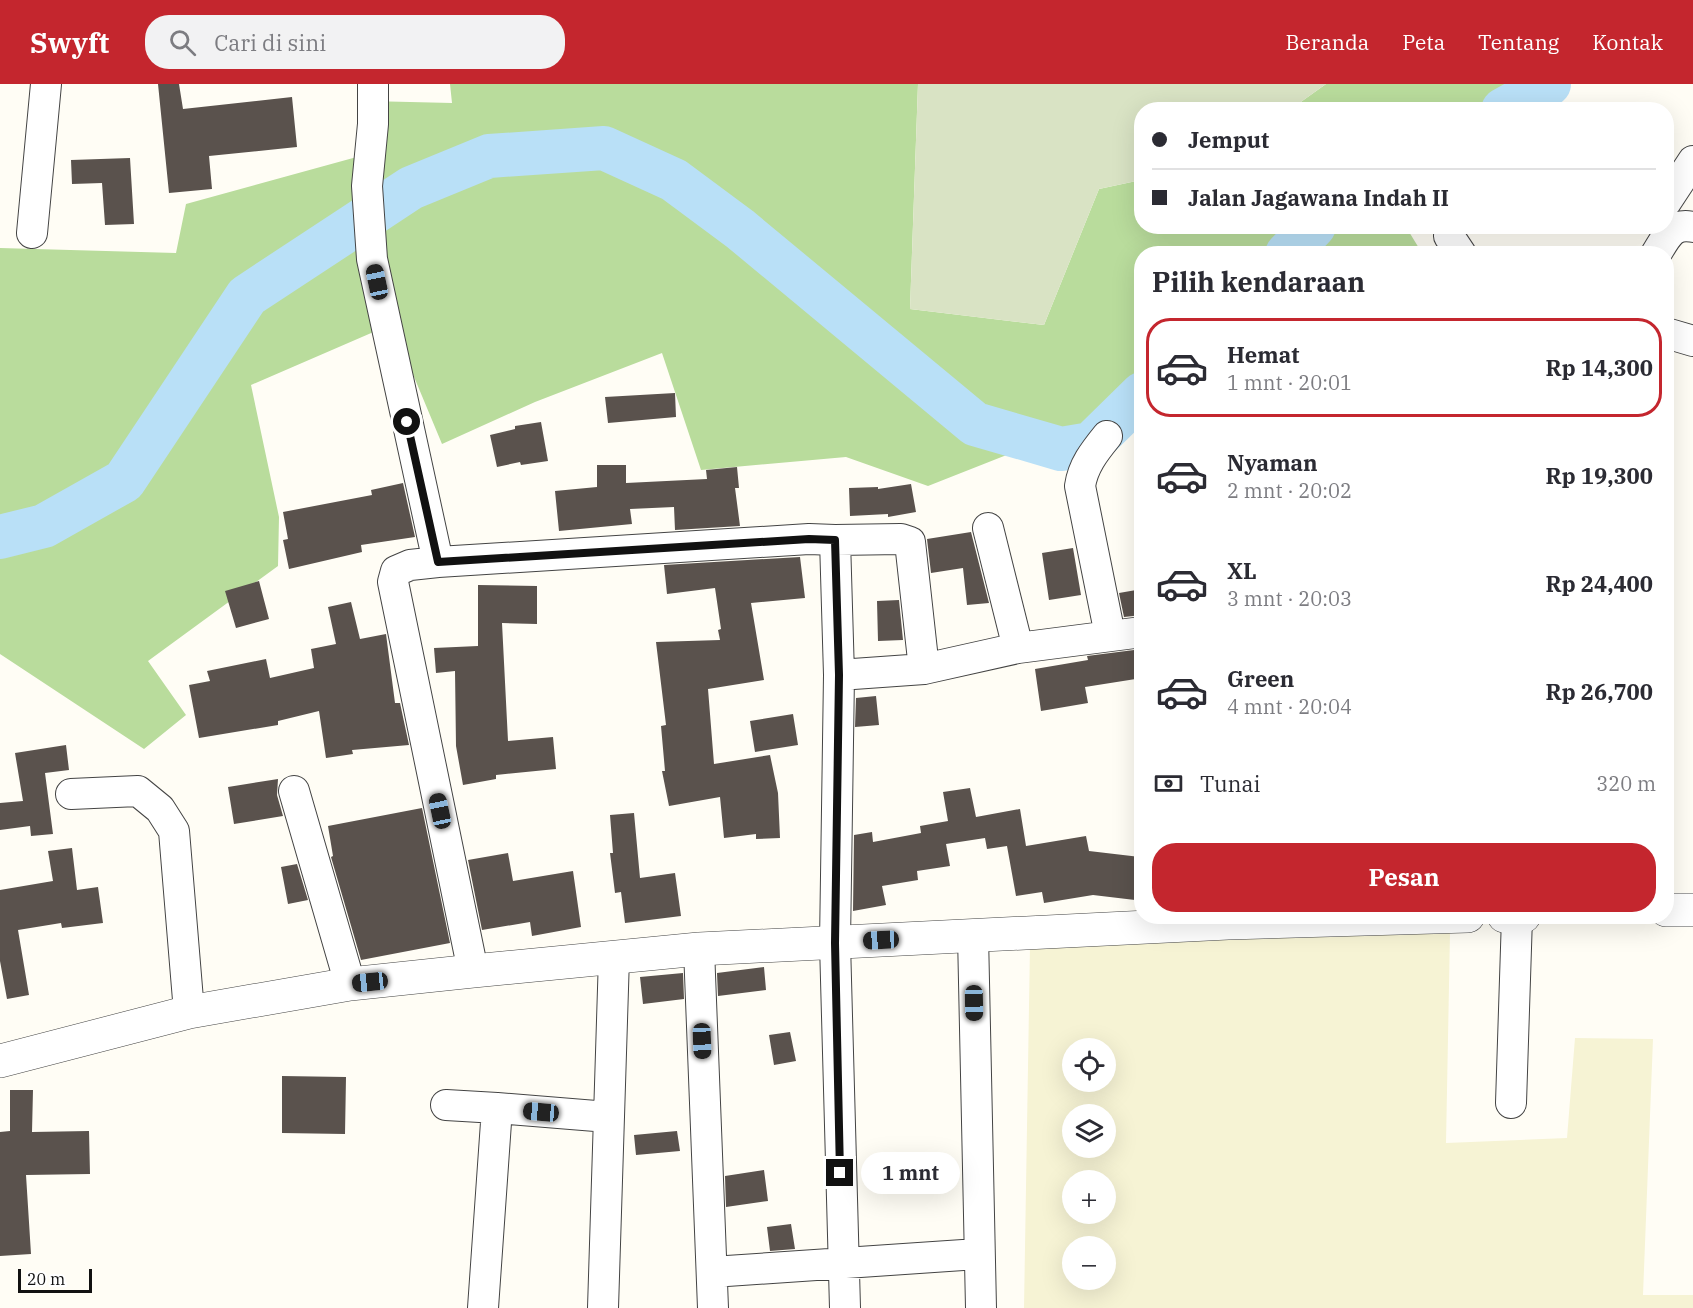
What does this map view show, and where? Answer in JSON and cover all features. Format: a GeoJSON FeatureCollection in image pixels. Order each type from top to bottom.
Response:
{"type":"FeatureCollection","features":[{"type":"Feature","properties":{"kind":"street"},"geometry":{"type":"LineString","coordinates":[[32,233],[46,84]]}},
{"type":"Feature","properties":{"kind":"street"},"geometry":{"type":"LineString","coordinates":[[373,84],[373,124],[367,186],[372,259],[438,562]]}},
{"type":"Feature","properties":{"kind":"street"},"geometry":{"type":"LineString","coordinates":[[1674,190],[1693,161]]}},
{"type":"Feature","properties":{"kind":"street"},"geometry":{"type":"LineString","coordinates":[[1674,229],[1685,225],[1693,228]]}},
{"type":"Feature","properties":{"kind":"street"},"geometry":{"type":"LineString","coordinates":[[1674,335],[1693,341]]}},
{"type":"Feature","properties":{"kind":"street"},"geometry":{"type":"LineString","coordinates":[[1107,436],[1090,457],[1082,473],[1080,486],[1110,635]]}},
{"type":"Feature","properties":{"kind":"street"},"geometry":{"type":"LineString","coordinates":[[988,528],[1018,648]]}},
{"type":"Feature","properties":{"kind":"street"},"geometry":{"type":"LineString","coordinates":[[473,971],[393,582],[396,571],[401,567],[438,562],[798,539],[901,539],[910,542],[924,669]]}},
{"type":"Feature","properties":{"kind":"street"},"geometry":{"type":"LineString","coordinates":[[835,540],[839,675],[835,943],[845,1308]]}},
{"type":"Feature","properties":{"kind":"street"},"geometry":{"type":"LineString","coordinates":[[839,675],[924,669],[1018,648],[1134,633]]}},
{"type":"Feature","properties":{"kind":"street"},"geometry":{"type":"LineString","coordinates":[[72,794],[138,791],[160,809],[174,831],[189,1012]]}},
{"type":"Feature","properties":{"kind":"street"},"geometry":{"type":"LineString","coordinates":[[294,791],[350,984]]}},
{"type":"Feature","properties":{"kind":"street"},"geometry":{"type":"LineString","coordinates":[[1674,910],[1693,910]]}},
{"type":"Feature","properties":{"kind":"street"},"geometry":{"type":"LineString","coordinates":[[0,1060],[189,1012],[350,984],[699,949],[1160,924]]}},
{"type":"Feature","properties":{"kind":"street"},"geometry":{"type":"LineString","coordinates":[[1511,1103],[1517,924]]}},
{"type":"Feature","properties":{"kind":"street"},"geometry":{"type":"LineString","coordinates":[[973,935],[978,1254],[981,1308]]}},
{"type":"Feature","properties":{"kind":"street"},"geometry":{"type":"LineString","coordinates":[[699,949],[713,1308]]}},
{"type":"Feature","properties":{"kind":"street"},"geometry":{"type":"LineString","coordinates":[[603,1308],[614,957]]}},
{"type":"Feature","properties":{"kind":"street"},"geometry":{"type":"LineString","coordinates":[[446,1105],[608,1117]]}},
{"type":"Feature","properties":{"kind":"street"},"geometry":{"type":"LineString","coordinates":[[483,1308],[497,1108]]}},
{"type":"Feature","properties":{"kind":"street"},"geometry":{"type":"LineString","coordinates":[[712,1272],[843,1265],[978,1254]]}},
{"type":"Feature","properties":{"kind":"shaded area"},"geometry":{"type":"Polygon","coordinates":[[[1450,933],[1446,1143],[1567,1138],[1575,1038],[1653,1039],[1643,1295],[1693,1295],[1693,1308],[1024,1308],[1030,946],[1450,933]]]}},
{"type":"Feature","properties":{"kind":"green space"},"geometry":{"type":"Polygon","coordinates":[[[450,84],[918,84],[910,309],[1044,325],[1099,189],[1134,182],[1134,234],[1289,234],[1278,246],[1134,246],[1134,405],[928,486],[846,457],[701,470],[662,353],[535,402],[442,444],[392,324],[251,385],[279,517],[278,566],[148,661],[186,715],[144,749],[0,654],[0,248],[176,253],[186,204],[364,155],[368,101],[452,103],[450,84]]]}},
{"type":"Feature","properties":{"kind":"green space"},"geometry":{"type":"Polygon","coordinates":[[[918,84],[1326,84],[1301,102],[1134,102],[1134,182],[1099,189],[1044,325],[910,309],[918,84]]]}},
{"type":"Feature","properties":{"kind":"green space"},"geometry":{"type":"Polygon","coordinates":[[[1326,84],[1545,84],[1517,102],[1301,102],[1326,84]]]}},
{"type":"Feature","properties":{"kind":"green space"},"geometry":{"type":"Polygon","coordinates":[[[1301,234],[1410,234],[1418,246],[1309,246],[1301,234]]]}},
{"type":"Feature","properties":{"kind":"building"},"geometry":{"type":"Polygon","coordinates":[[[158,84],[179,84],[183,109],[292,97],[297,147],[209,156],[212,189],[169,193],[158,84]]]}},
{"type":"Feature","properties":{"kind":"building"},"geometry":{"type":"Polygon","coordinates":[[[130,158],[134,224],[105,225],[102,183],[72,184],[71,160],[130,158]]]}},
{"type":"Feature","properties":{"kind":"building"},"geometry":{"type":"Polygon","coordinates":[[[675,393],[676,417],[608,423],[605,397],[675,393]]]}},
{"type":"Feature","properties":{"kind":"building"},"geometry":{"type":"Polygon","coordinates":[[[541,422],[548,461],[521,465],[520,462],[497,467],[490,435],[515,429],[515,426],[541,422]]]}},
{"type":"Feature","properties":{"kind":"building"},"geometry":{"type":"Polygon","coordinates":[[[597,465],[626,465],[626,483],[707,479],[706,470],[737,467],[739,488],[735,488],[740,526],[675,530],[674,507],[630,509],[632,524],[559,531],[555,491],[597,487],[597,465]]]}},
{"type":"Feature","properties":{"kind":"building"},"geometry":{"type":"Polygon","coordinates":[[[403,483],[415,537],[361,545],[362,552],[289,569],[283,540],[288,539],[283,512],[372,495],[371,490],[403,483]]]}},
{"type":"Feature","properties":{"kind":"building"},"geometry":{"type":"Polygon","coordinates":[[[911,484],[916,512],[888,517],[888,514],[850,516],[849,488],[878,487],[878,489],[911,484]]]}},
{"type":"Feature","properties":{"kind":"building"},"geometry":{"type":"Polygon","coordinates":[[[971,532],[989,603],[967,605],[963,568],[931,573],[927,539],[971,532]]]}},
{"type":"Feature","properties":{"kind":"building"},"geometry":{"type":"Polygon","coordinates":[[[1073,548],[1081,595],[1049,600],[1042,553],[1073,548]]]}},
{"type":"Feature","properties":{"kind":"building"},"geometry":{"type":"Polygon","coordinates":[[[800,557],[805,598],[751,603],[764,680],[708,689],[714,764],[770,755],[778,793],[780,838],[756,839],[756,834],[724,838],[720,797],[669,806],[662,771],[665,771],[661,726],[666,725],[656,642],[720,640],[718,630],[721,629],[715,588],[667,594],[664,565],[800,557]]]}},
{"type":"Feature","properties":{"kind":"building"},"geometry":{"type":"Polygon","coordinates":[[[259,581],[269,619],[236,628],[225,591],[259,581]]]}},
{"type":"Feature","properties":{"kind":"building"},"geometry":{"type":"Polygon","coordinates":[[[478,585],[537,586],[537,624],[502,623],[508,741],[553,737],[556,769],[496,775],[496,779],[463,785],[456,746],[455,671],[436,673],[434,648],[478,646],[478,585]]]}},
{"type":"Feature","properties":{"kind":"building"},"geometry":{"type":"Polygon","coordinates":[[[1134,590],[1134,616],[1124,617],[1119,593],[1134,590]]]}},
{"type":"Feature","properties":{"kind":"building"},"geometry":{"type":"Polygon","coordinates":[[[899,600],[903,640],[878,641],[877,601],[899,600]]]}},
{"type":"Feature","properties":{"kind":"building"},"geometry":{"type":"Polygon","coordinates":[[[351,602],[360,639],[386,634],[395,703],[400,703],[409,745],[352,750],[353,754],[326,758],[319,711],[278,721],[278,725],[199,738],[189,685],[210,681],[207,671],[266,659],[270,678],[314,668],[311,649],[336,644],[328,607],[351,602]]]}},
{"type":"Feature","properties":{"kind":"building"},"geometry":{"type":"Polygon","coordinates":[[[1134,650],[1134,679],[1085,687],[1088,703],[1041,711],[1035,669],[1088,660],[1087,656],[1134,650]]]}},
{"type":"Feature","properties":{"kind":"building"},"geometry":{"type":"Polygon","coordinates":[[[876,696],[879,725],[855,727],[856,698],[876,696]]]}},
{"type":"Feature","properties":{"kind":"building"},"geometry":{"type":"Polygon","coordinates":[[[793,714],[798,745],[755,752],[750,721],[793,714]]]}},
{"type":"Feature","properties":{"kind":"building"},"geometry":{"type":"Polygon","coordinates":[[[66,745],[69,770],[45,773],[53,834],[31,836],[30,826],[0,830],[0,803],[23,801],[15,753],[66,745]]]}},
{"type":"Feature","properties":{"kind":"building"},"geometry":{"type":"Polygon","coordinates":[[[278,779],[277,795],[283,816],[234,824],[228,787],[278,779]]]}},
{"type":"Feature","properties":{"kind":"building"},"geometry":{"type":"Polygon","coordinates":[[[970,788],[976,817],[1020,809],[1026,846],[1086,836],[1089,851],[1134,856],[1134,900],[1093,895],[1044,903],[1042,892],[1016,896],[1007,846],[987,849],[985,838],[946,844],[950,866],[917,871],[918,880],[882,886],[886,905],[853,911],[854,835],[872,832],[873,842],[921,833],[920,826],[948,821],[943,792],[970,788]]]}},
{"type":"Feature","properties":{"kind":"building"},"geometry":{"type":"Polygon","coordinates":[[[422,808],[450,943],[361,960],[331,857],[333,856],[328,826],[422,808]]]}},
{"type":"Feature","properties":{"kind":"building"},"geometry":{"type":"Polygon","coordinates":[[[634,813],[640,878],[675,873],[681,916],[625,923],[621,892],[615,893],[610,853],[613,853],[610,815],[634,813]]]}},
{"type":"Feature","properties":{"kind":"building"},"geometry":{"type":"Polygon","coordinates":[[[72,848],[77,890],[98,887],[103,923],[62,928],[61,923],[18,930],[29,995],[7,999],[0,961],[0,890],[53,881],[48,851],[72,848]]]}},
{"type":"Feature","properties":{"kind":"building"},"geometry":{"type":"Polygon","coordinates":[[[508,853],[513,881],[573,871],[581,927],[532,936],[530,922],[482,930],[468,860],[508,853]]]}},
{"type":"Feature","properties":{"kind":"building"},"geometry":{"type":"Polygon","coordinates":[[[297,864],[308,900],[288,904],[281,867],[297,864]]]}},
{"type":"Feature","properties":{"kind":"building"},"geometry":{"type":"Polygon","coordinates":[[[764,967],[766,990],[718,996],[717,973],[764,967]]]}},
{"type":"Feature","properties":{"kind":"building"},"geometry":{"type":"Polygon","coordinates":[[[683,973],[684,999],[643,1004],[640,977],[683,973]]]}},
{"type":"Feature","properties":{"kind":"building"},"geometry":{"type":"Polygon","coordinates":[[[790,1032],[796,1061],[774,1065],[769,1035],[790,1032]]]}},
{"type":"Feature","properties":{"kind":"building"},"geometry":{"type":"Polygon","coordinates":[[[282,1076],[346,1077],[345,1134],[282,1133],[282,1076]]]}},
{"type":"Feature","properties":{"kind":"building"},"geometry":{"type":"Polygon","coordinates":[[[10,1090],[33,1090],[32,1132],[89,1131],[90,1174],[26,1175],[31,1254],[0,1256],[0,1132],[10,1131],[10,1090]]]}},
{"type":"Feature","properties":{"kind":"building"},"geometry":{"type":"Polygon","coordinates":[[[677,1131],[680,1151],[636,1155],[634,1135],[677,1131]]]}},
{"type":"Feature","properties":{"kind":"building"},"geometry":{"type":"Polygon","coordinates":[[[764,1170],[768,1201],[726,1207],[725,1176],[764,1170]]]}},
{"type":"Feature","properties":{"kind":"building"},"geometry":{"type":"Polygon","coordinates":[[[791,1224],[795,1249],[770,1251],[767,1227],[791,1224]]]}},
{"type":"Feature","properties":{"kind":"waterway"},"geometry":{"type":"LineString","coordinates":[[1517,102],[1549,84]]}},
{"type":"Feature","properties":{"kind":"waterway"},"geometry":{"type":"LineString","coordinates":[[0,537],[44,526],[124,481],[247,296],[411,188],[489,156],[604,148],[674,180],[740,229],[975,424],[1061,449],[1091,444],[1134,402]]}},
{"type":"Feature","properties":{"kind":"waterway"},"geometry":{"type":"LineString","coordinates":[[1295,246],[1306,234]]}},
{"type":"Feature","properties":{"kind":"route"},"geometry":{"type":"LineString","coordinates":[[407,422],[438,562],[809,539],[835,540],[839,675],[835,943],[840,1173]]}}]}
